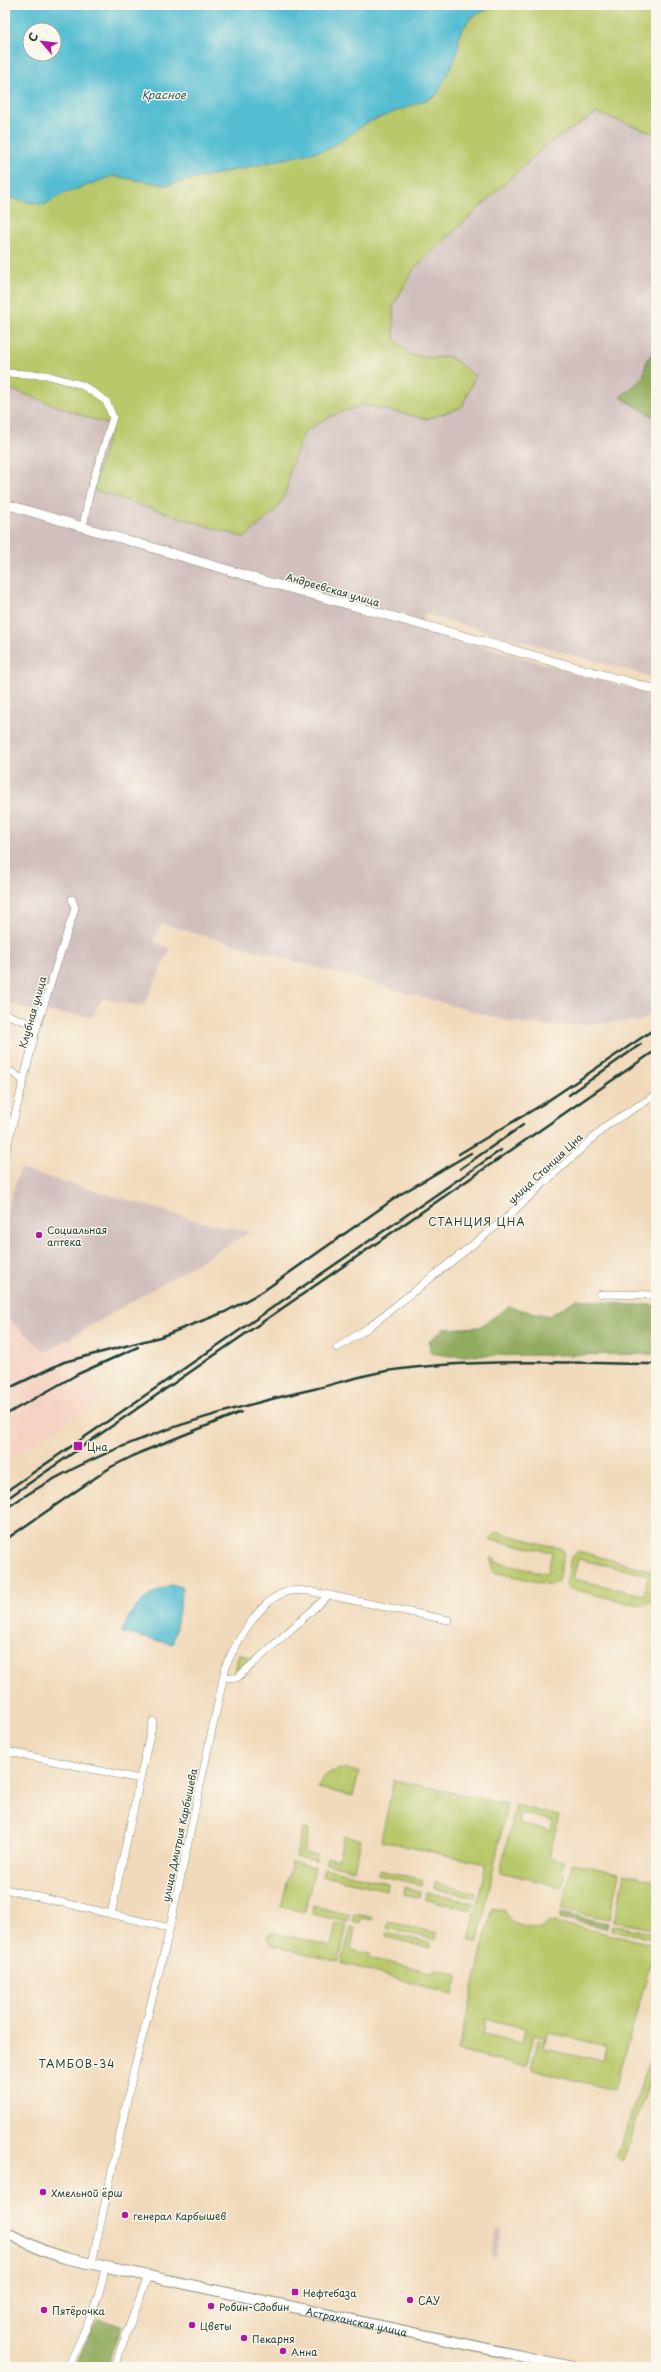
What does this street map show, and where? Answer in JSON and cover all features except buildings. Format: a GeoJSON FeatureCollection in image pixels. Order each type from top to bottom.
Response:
{"type":"FeatureCollection","features":[{"type":"Feature","properties":{"kind":"main road","name":"Астраханская улица"},"geometry":{"type":"LineString","coordinates":[[5,2232],[44,2251],[92,2263],[572,2367]]}},
{"type":"Feature","properties":{"kind":"street"},"geometry":{"type":"LineString","coordinates":[[5,373],[46,374],[82,386],[106,401],[112,417],[90,491],[83,527]]}},
{"type":"Feature","properties":{"kind":"street","name":"Андреевская улица"},"geometry":{"type":"LineString","coordinates":[[5,504],[268,582],[656,690]]}},
{"type":"Feature","properties":{"kind":"street","name":"Клубная улица"},"geometry":{"type":"LineString","coordinates":[[5,1155],[38,1026],[75,908],[72,899]]}},
{"type":"Feature","properties":{"kind":"street"},"geometry":{"type":"LineString","coordinates":[[5,1014],[38,1026]]}},
{"type":"Feature","properties":{"kind":"street"},"geometry":{"type":"LineString","coordinates":[[5,1073],[12,1072],[24,1081]]}},
{"type":"Feature","properties":{"kind":"street","name":"улица Станция Цна"},"geometry":{"type":"LineString","coordinates":[[337,1348],[369,1327],[505,1220],[607,1125],[656,1095]]}},
{"type":"Feature","properties":{"kind":"street"},"geometry":{"type":"LineString","coordinates":[[5,1112],[11,1132]]}},
{"type":"Feature","properties":{"kind":"street"},"geometry":{"type":"LineString","coordinates":[[601,1294],[656,1294]]}},
{"type":"Feature","properties":{"kind":"street","name":"улица Дмитрия Карбышева"},"geometry":{"type":"LineString","coordinates":[[92,2263],[134,2069],[170,1928],[226,1664],[237,1641],[258,1614],[275,1598],[290,1591],[309,1591],[448,1620]]}},
{"type":"Feature","properties":{"kind":"street"},"geometry":{"type":"LineString","coordinates":[[223,1677],[237,1678],[329,1595]]}},
{"type":"Feature","properties":{"kind":"street"},"geometry":{"type":"LineString","coordinates":[[111,1914],[153,1721]]}},
{"type":"Feature","properties":{"kind":"street"},"geometry":{"type":"LineString","coordinates":[[5,1751],[140,1779]]}},
{"type":"Feature","properties":{"kind":"street"},"geometry":{"type":"LineString","coordinates":[[5,1889],[170,1928]]}},
{"type":"Feature","properties":{"kind":"street"},"geometry":{"type":"LineString","coordinates":[[68,2367],[95,2306],[103,2284],[105,2266]]}},
{"type":"Feature","properties":{"kind":"street"},"geometry":{"type":"LineString","coordinates":[[114,2367],[148,2276]]}},
{"type":"Feature","properties":{"kind":"shaded area"},"geometry":{"type":"Polygon","coordinates":[[[597,113],[656,134],[656,351],[647,359],[643,378],[620,397],[656,418],[656,678],[424,614],[421,628],[656,696],[656,1011],[641,1021],[550,1026],[507,1021],[162,924],[154,941],[170,949],[143,1007],[102,998],[92,1017],[28,1010],[5,1001],[5,387],[111,426],[245,538],[278,508],[286,492],[291,466],[305,431],[333,415],[363,405],[390,410],[449,356],[432,358],[410,355],[394,338],[393,306],[414,269],[547,144],[597,113]]]}},
{"type":"Feature","properties":{"kind":"shaded area"},"geometry":{"type":"Polygon","coordinates":[[[20,1169],[206,1223],[250,1232],[46,1352],[5,1316],[5,1217],[20,1169]]]}},
{"type":"Feature","properties":{"kind":"shaded area"},"geometry":{"type":"Polygon","coordinates":[[[5,1316],[46,1352],[71,1338],[102,1399],[5,1462],[5,1316]]]}},
{"type":"Feature","properties":{"kind":"shaded area"},"geometry":{"type":"Polygon","coordinates":[[[497,2229],[502,2230],[496,2257],[491,2256],[497,2229]]]}},
{"type":"Feature","properties":{"kind":"green space"},"geometry":{"type":"Polygon","coordinates":[[[497,5],[656,5],[656,134],[597,113],[547,144],[414,269],[393,306],[394,338],[410,355],[432,358],[449,356],[475,376],[462,407],[428,419],[363,405],[333,415],[305,431],[291,466],[286,492],[278,508],[245,538],[93,490],[111,426],[5,387],[5,195],[15,199],[44,205],[63,194],[113,176],[166,185],[329,149],[368,122],[436,96],[457,55],[460,33],[471,17],[497,5]]]}},
{"type":"Feature","properties":{"kind":"green space"},"geometry":{"type":"Polygon","coordinates":[[[656,351],[656,418],[620,397],[643,378],[647,359],[656,351]]]}},
{"type":"Feature","properties":{"kind":"green space"},"geometry":{"type":"Polygon","coordinates":[[[577,1299],[632,1305],[656,1305],[656,1354],[451,1356],[431,1353],[429,1342],[443,1329],[479,1327],[509,1307],[549,1316],[577,1299]]]}},
{"type":"Feature","properties":{"kind":"green space"},"geometry":{"type":"Polygon","coordinates":[[[497,1532],[562,1549],[564,1553],[558,1581],[551,1585],[494,1572],[490,1557],[495,1558],[495,1562],[547,1574],[552,1552],[490,1540],[497,1532]]]}},
{"type":"Feature","properties":{"kind":"green space"},"geometry":{"type":"Polygon","coordinates":[[[578,1551],[652,1571],[656,1575],[655,1594],[651,1601],[641,1606],[568,1588],[566,1585],[571,1558],[578,1551]],[[578,1559],[573,1579],[644,1595],[648,1575],[578,1559]]]}},
{"type":"Feature","properties":{"kind":"green space"},"geometry":{"type":"Polygon","coordinates":[[[239,1653],[254,1659],[234,1676],[239,1653]]]}},
{"type":"Feature","properties":{"kind":"green space"},"geometry":{"type":"Polygon","coordinates":[[[343,1769],[359,1772],[353,1796],[318,1788],[321,1780],[327,1774],[343,1769]]]}},
{"type":"Feature","properties":{"kind":"green space"},"geometry":{"type":"Polygon","coordinates":[[[394,1780],[507,1804],[478,1942],[469,1941],[486,1864],[381,1841],[394,1780]]]}},
{"type":"Feature","properties":{"kind":"green space"},"geometry":{"type":"Polygon","coordinates":[[[516,1805],[559,1816],[549,1857],[564,1861],[561,1872],[565,1873],[562,1887],[500,1872],[516,1805]],[[521,1813],[519,1823],[551,1831],[553,1821],[521,1813]]]}},
{"type":"Feature","properties":{"kind":"green space"},"geometry":{"type":"Polygon","coordinates":[[[302,1829],[309,1830],[304,1853],[317,1855],[316,1861],[296,1857],[302,1829]]]}},
{"type":"Feature","properties":{"kind":"green space"},"geometry":{"type":"Polygon","coordinates":[[[344,1836],[361,1840],[354,1870],[326,1863],[328,1858],[338,1860],[344,1836]]]}},
{"type":"Feature","properties":{"kind":"green space"},"geometry":{"type":"Polygon","coordinates":[[[292,1862],[315,1867],[305,1912],[281,1907],[292,1862]]]}},
{"type":"Feature","properties":{"kind":"green space"},"geometry":{"type":"Polygon","coordinates":[[[572,1863],[619,1873],[609,1919],[562,1909],[572,1863]]]}},
{"type":"Feature","properties":{"kind":"green space"},"geometry":{"type":"Polygon","coordinates":[[[324,1868],[388,1883],[387,1890],[322,1876],[324,1868]]]}},
{"type":"Feature","properties":{"kind":"green space"},"geometry":{"type":"Polygon","coordinates":[[[379,1870],[423,1880],[422,1885],[378,1875],[379,1870]]]}},
{"type":"Feature","properties":{"kind":"green space"},"geometry":{"type":"Polygon","coordinates":[[[624,1874],[656,1881],[656,1930],[614,1921],[624,1874]]]}},
{"type":"Feature","properties":{"kind":"green space"},"geometry":{"type":"Polygon","coordinates":[[[434,1883],[476,1893],[475,1898],[433,1888],[434,1883]]]}},
{"type":"Feature","properties":{"kind":"green space"},"geometry":{"type":"Polygon","coordinates":[[[405,1887],[420,1891],[419,1898],[404,1894],[405,1887]]]}},
{"type":"Feature","properties":{"kind":"green space"},"geometry":{"type":"Polygon","coordinates":[[[426,1892],[474,1903],[472,1910],[425,1899],[426,1892]]]}},
{"type":"Feature","properties":{"kind":"green space"},"geometry":{"type":"Polygon","coordinates":[[[313,1906],[350,1915],[348,1922],[312,1914],[313,1906]]]}},
{"type":"Feature","properties":{"kind":"green space"},"geometry":{"type":"Polygon","coordinates":[[[492,1908],[505,1911],[511,1920],[525,1926],[541,1929],[550,1921],[656,1945],[614,2090],[531,2069],[538,2040],[545,2041],[545,2038],[534,2035],[526,2067],[458,2051],[492,1908]],[[486,2019],[483,2034],[522,2043],[525,2028],[486,2019]],[[547,2032],[544,2048],[603,2061],[606,2046],[547,2032]]]}},
{"type":"Feature","properties":{"kind":"green space"},"geometry":{"type":"Polygon","coordinates":[[[561,1913],[608,1923],[606,1928],[560,1918],[561,1913]]]}},
{"type":"Feature","properties":{"kind":"green space"},"geometry":{"type":"Polygon","coordinates":[[[354,1914],[372,1917],[372,1920],[361,1918],[360,1924],[353,1922],[354,1914]]]}},
{"type":"Feature","properties":{"kind":"green space"},"geometry":{"type":"Polygon","coordinates":[[[389,1922],[437,1933],[436,1940],[387,1928],[389,1922]]]}},
{"type":"Feature","properties":{"kind":"green space"},"geometry":{"type":"Polygon","coordinates":[[[336,1923],[347,1925],[339,1962],[272,1945],[268,1937],[270,1932],[331,1946],[336,1923]]]}},
{"type":"Feature","properties":{"kind":"green space"},"geometry":{"type":"Polygon","coordinates":[[[613,1925],[656,1934],[656,1939],[612,1930],[613,1925]]]}},
{"type":"Feature","properties":{"kind":"green space"},"geometry":{"type":"Polygon","coordinates":[[[351,1927],[355,1928],[351,1950],[370,1954],[370,1958],[434,1973],[435,1969],[458,1974],[453,1995],[342,1963],[351,1927]]]}},
{"type":"Feature","properties":{"kind":"green space"},"geometry":{"type":"Polygon","coordinates":[[[387,1933],[431,1943],[430,1948],[386,1937],[387,1933]]]}},
{"type":"Feature","properties":{"kind":"green space"},"geometry":{"type":"Polygon","coordinates":[[[656,2042],[656,2062],[623,2160],[619,2161],[616,2158],[656,2042]]]}},
{"type":"Feature","properties":{"kind":"green space"},"geometry":{"type":"Polygon","coordinates":[[[96,2320],[122,2325],[106,2367],[75,2367],[96,2320]]]}},
{"type":"Feature","properties":{"kind":"water","name":"Красное"},"geometry":{"type":"Polygon","coordinates":[[[5,5],[497,5],[471,17],[460,33],[457,55],[436,96],[368,122],[329,149],[166,185],[113,176],[63,194],[44,205],[15,199],[5,195],[5,5]]]}},
{"type":"Feature","properties":{"kind":"water"},"geometry":{"type":"Polygon","coordinates":[[[170,1585],[183,1587],[173,1644],[122,1633],[130,1616],[140,1603],[153,1593],[170,1585]]]}},
{"type":"Feature","properties":{"kind":"railway"},"geometry":{"type":"LineString","coordinates":[[459,1154],[543,1104],[656,1028]]}},
{"type":"Feature","properties":{"kind":"railway"},"geometry":{"type":"LineString","coordinates":[[569,1095],[641,1044]]}},
{"type":"Feature","properties":{"kind":"railway"},"geometry":{"type":"LineString","coordinates":[[5,1500],[656,1050]]}},
{"type":"Feature","properties":{"kind":"railway"},"geometry":{"type":"LineString","coordinates":[[460,1169],[523,1125]]}},
{"type":"Feature","properties":{"kind":"railway"},"geometry":{"type":"LineString","coordinates":[[5,1492],[501,1150]]}},
{"type":"Feature","properties":{"kind":"railway"},"geometry":{"type":"LineString","coordinates":[[5,1390],[64,1362],[160,1337],[225,1312],[262,1292],[401,1194],[471,1153]]}},
{"type":"Feature","properties":{"kind":"railway"},"geometry":{"type":"LineString","coordinates":[[5,1415],[78,1374],[138,1347]]}},
{"type":"Feature","properties":{"kind":"railway"},"geometry":{"type":"LineString","coordinates":[[5,1509],[40,1487],[77,1467],[154,1434],[274,1398],[369,1375],[387,1371],[454,1364],[522,1362],[656,1364]]}},
{"type":"Feature","properties":{"kind":"railway"},"geometry":{"type":"LineString","coordinates":[[5,1540],[111,1467],[139,1453],[241,1412]]}},
{"type":"Feature","properties":{"kind":"place","name":"Социальная аптека"},"geometry":{"type":"Point","coordinates":[39,1235]}},
{"type":"Feature","properties":{"kind":"place","name":"Цна"},"geometry":{"type":"Point","coordinates":[78,1446]}},
{"type":"Feature","properties":{"kind":"place","name":"Хмельной ёрш"},"geometry":{"type":"Point","coordinates":[43,2192]}},
{"type":"Feature","properties":{"kind":"place","name":"генерал Карбышев"},"geometry":{"type":"Point","coordinates":[125,2215]}},
{"type":"Feature","properties":{"kind":"place","name":"Нефтебаза"},"geometry":{"type":"Point","coordinates":[295,2292]}},
{"type":"Feature","properties":{"kind":"place","name":"САУ"},"geometry":{"type":"Point","coordinates":[410,2300]}},
{"type":"Feature","properties":{"kind":"place","name":"Робин-Сдобин"},"geometry":{"type":"Point","coordinates":[211,2306]}},
{"type":"Feature","properties":{"kind":"place","name":"Пятёрочка"},"geometry":{"type":"Point","coordinates":[44,2310]}},
{"type":"Feature","properties":{"kind":"place","name":"Цветы"},"geometry":{"type":"Point","coordinates":[192,2325]}},
{"type":"Feature","properties":{"kind":"place","name":"Пекарня"},"geometry":{"type":"Point","coordinates":[244,2338]}},
{"type":"Feature","properties":{"kind":"place","name":"Анна"},"geometry":{"type":"Point","coordinates":[283,2351]}},
{"type":"Feature","properties":{"kind":"district","name":"СТАНЦИЯ ЦНА"},"geometry":{"type":"Point","coordinates":[477,1221]}},
{"type":"Feature","properties":{"kind":"district","name":"ТАМБОВ-34"},"geometry":{"type":"Point","coordinates":[77,2063]}}]}
